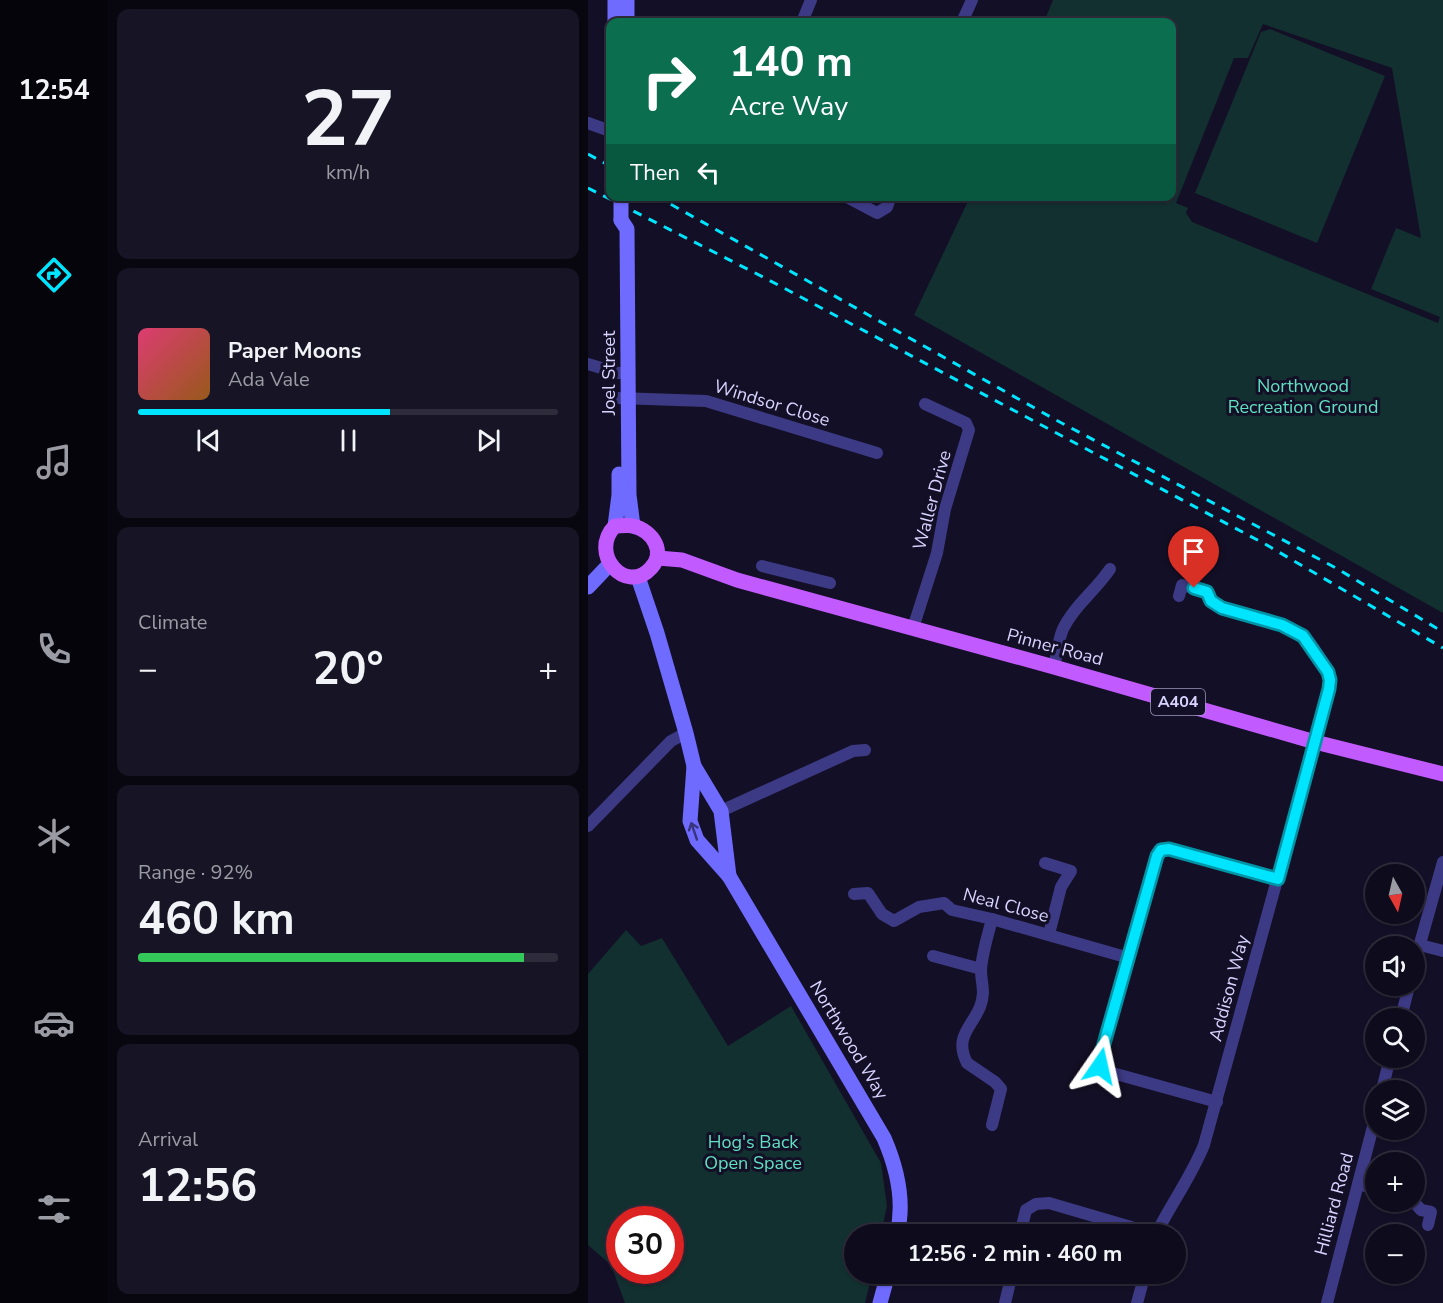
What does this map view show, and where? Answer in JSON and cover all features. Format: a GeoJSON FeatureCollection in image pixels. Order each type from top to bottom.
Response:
{"type":"FeatureCollection","features":[{"type":"Feature","properties":{"kind":"main road"},"geometry":{"type":"LineString","coordinates":[[615,526],[633,526],[654,540],[658,547],[658,558],[647,572],[638,577],[628,577],[614,573],[600,560],[592,542],[615,526]]}},
{"type":"Feature","properties":{"kind":"main road","name":"Pinner Road"},"geometry":{"type":"LineString","coordinates":[[658,558],[682,560],[737,580],[1315,742],[1443,774]]}},
{"type":"Feature","properties":{"kind":"street"},"geometry":{"type":"LineString","coordinates":[[615,0],[615,18]]}},
{"type":"Feature","properties":{"kind":"street"},"geometry":{"type":"LineString","coordinates":[[627,0],[627,18]]}},
{"type":"Feature","properties":{"kind":"street"},"geometry":{"type":"LineString","coordinates":[[804,18],[811,0]]}},
{"type":"Feature","properties":{"kind":"street"},"geometry":{"type":"LineString","coordinates":[[964,18],[972,0]]}},
{"type":"Feature","properties":{"kind":"street"},"geometry":{"type":"LineString","coordinates":[[588,123],[606,130]]}},
{"type":"Feature","properties":{"kind":"street","name":"Joel Street"},"geometry":{"type":"LineString","coordinates":[[615,526],[619,495],[623,398],[627,229],[621,220],[621,201]]}},
{"type":"Feature","properties":{"kind":"street"},"geometry":{"type":"LineString","coordinates":[[854,201],[877,213],[887,207],[889,201]]}},
{"type":"Feature","properties":{"kind":"street"},"geometry":{"type":"LineString","coordinates":[[588,364],[624,373]]}},
{"type":"Feature","properties":{"kind":"street","name":"Joel Street"},"geometry":{"type":"LineString","coordinates":[[623,398],[633,526]]}},
{"type":"Feature","properties":{"kind":"street","name":"Windsor Close"},"geometry":{"type":"LineString","coordinates":[[623,398],[706,401],[877,453]]}},
{"type":"Feature","properties":{"kind":"street","name":"Waller Drive"},"geometry":{"type":"LineString","coordinates":[[913,628],[937,553],[945,509],[969,430],[966,423],[925,404]]}},
{"type":"Feature","properties":{"kind":"street"},"geometry":{"type":"LineString","coordinates":[[762,566],[830,584]]}},
{"type":"Feature","properties":{"kind":"street"},"geometry":{"type":"LineString","coordinates":[[588,587],[606,568]]}},
{"type":"Feature","properties":{"kind":"street"},"geometry":{"type":"LineString","coordinates":[[1054,667],[1061,631],[1071,615],[1102,582],[1110,569]]}},
{"type":"Feature","properties":{"kind":"street"},"geometry":{"type":"LineString","coordinates":[[638,577],[657,633],[694,766],[721,811],[729,876]]}},
{"type":"Feature","properties":{"kind":"street"},"geometry":{"type":"LineString","coordinates":[[817,581],[818,602]]}},
{"type":"Feature","properties":{"kind":"street","name":"Addison Way"},"geometry":{"type":"LineString","coordinates":[[1161,1224],[1195,1167],[1217,1102],[1330,680],[1328,672],[1303,636],[1282,625],[1222,608],[1211,601],[1207,592],[1182,585],[1179,597]]}},
{"type":"Feature","properties":{"kind":"street"},"geometry":{"type":"LineString","coordinates":[[588,826],[671,741],[686,733]]}},
{"type":"Feature","properties":{"kind":"street"},"geometry":{"type":"LineString","coordinates":[[721,811],[853,751],[865,750]]}},
{"type":"Feature","properties":{"kind":"street"},"geometry":{"type":"LineString","coordinates":[[694,766],[690,821],[697,840],[729,876]]}},
{"type":"Feature","properties":{"kind":"street"},"geometry":{"type":"LineString","coordinates":[[1217,1102],[1109,1072],[1100,1066],[1100,1058],[1157,856],[1161,850],[1178,851],[1278,879]]}},
{"type":"Feature","properties":{"kind":"street"},"geometry":{"type":"LineString","coordinates":[[1422,936],[1443,862]]}},
{"type":"Feature","properties":{"kind":"street"},"geometry":{"type":"LineString","coordinates":[[1046,863],[1071,871],[1061,887],[1049,934]]}},
{"type":"Feature","properties":{"kind":"street","name":"Northwood Way"},"geometry":{"type":"LineString","coordinates":[[729,876],[884,1138],[899,1189],[900,1224]]}},
{"type":"Feature","properties":{"kind":"street","name":"Neal Close"},"geometry":{"type":"LineString","coordinates":[[854,894],[868,893],[882,914],[894,921],[919,908],[944,903],[952,910],[1049,934],[1129,958]]}},
{"type":"Feature","properties":{"kind":"street"},"geometry":{"type":"LineString","coordinates":[[992,919],[981,969],[984,991],[980,1006],[964,1032],[963,1047],[967,1063],[995,1082],[1001,1089],[992,1125]]}},
{"type":"Feature","properties":{"kind":"street"},"geometry":{"type":"LineString","coordinates":[[1425,946],[1443,951]]}},
{"type":"Feature","properties":{"kind":"street"},"geometry":{"type":"LineString","coordinates":[[933,956],[981,969]]}},
{"type":"Feature","properties":{"kind":"street","name":"Hilliard Road"},"geometry":{"type":"LineString","coordinates":[[1327,1303],[1369,1140]]}},
{"type":"Feature","properties":{"kind":"street"},"geometry":{"type":"LineString","coordinates":[[1358,1184],[1365,1186]]}},
{"type":"Feature","properties":{"kind":"street"},"geometry":{"type":"LineString","coordinates":[[1022,1224],[1026,1210],[1036,1204],[1049,1203],[1121,1224]]}},
{"type":"Feature","properties":{"kind":"street"},"geometry":{"type":"LineString","coordinates":[[1425,1211],[1431,1212],[1428,1225]]}},
{"type":"Feature","properties":{"kind":"street"},"geometry":{"type":"LineString","coordinates":[[880,1303],[885,1284]]}},
{"type":"Feature","properties":{"kind":"street"},"geometry":{"type":"LineString","coordinates":[[1005,1303],[1010,1284]]}},
{"type":"Feature","properties":{"kind":"street"},"geometry":{"type":"LineString","coordinates":[[1137,1303],[1142,1284]]}},
{"type":"Feature","properties":{"kind":"green space","name":"Northwood Recreation Ground"},"geometry":{"type":"Polygon","coordinates":[[[1053,0],[1443,0],[1443,613],[914,315],[968,201],[1176,201],[1176,18],[1046,18],[1053,0]],[[1263,24],[1248,58],[1234,58],[1176,203],[1188,208],[1186,213],[1192,222],[1438,323],[1440,317],[1371,289],[1396,228],[1421,238],[1392,68],[1263,24]]]}},
{"type":"Feature","properties":{"kind":"green space"},"geometry":{"type":"Polygon","coordinates":[[[1270,29],[1385,76],[1317,243],[1195,193],[1261,32],[1270,29]]]}},
{"type":"Feature","properties":{"kind":"green space","name":"Hog's Back Open Space"},"geometry":{"type":"Polygon","coordinates":[[[626,930],[641,946],[662,938],[728,1046],[791,1006],[881,1163],[887,1206],[883,1224],[844,1224],[844,1284],[870,1284],[865,1303],[625,1303],[618,1284],[684,1284],[684,1206],[606,1206],[606,1261],[588,1245],[588,974],[626,930]]]}},
{"type":"Feature","properties":{"kind":"railway"},"geometry":{"type":"LineString","coordinates":[[588,154],[606,164]]}},
{"type":"Feature","properties":{"kind":"railway"},"geometry":{"type":"LineString","coordinates":[[588,188],[606,197]]}},
{"type":"Feature","properties":{"kind":"railway"},"geometry":{"type":"LineString","coordinates":[[614,201],[765,278],[1265,544],[1443,648]]}},
{"type":"Feature","properties":{"kind":"railway"},"geometry":{"type":"LineString","coordinates":[[665,201],[1056,420],[1336,568],[1443,632]]}},
{"type":"Feature","properties":{"kind":"route"},"geometry":{"type":"LineString","coordinates":[[1100,1066],[1100,1058],[1157,856],[1161,850],[1169,849],[1278,879],[1329,689],[1328,672],[1303,636],[1282,625],[1222,608],[1211,601],[1207,592],[1194,588]]}}]}
